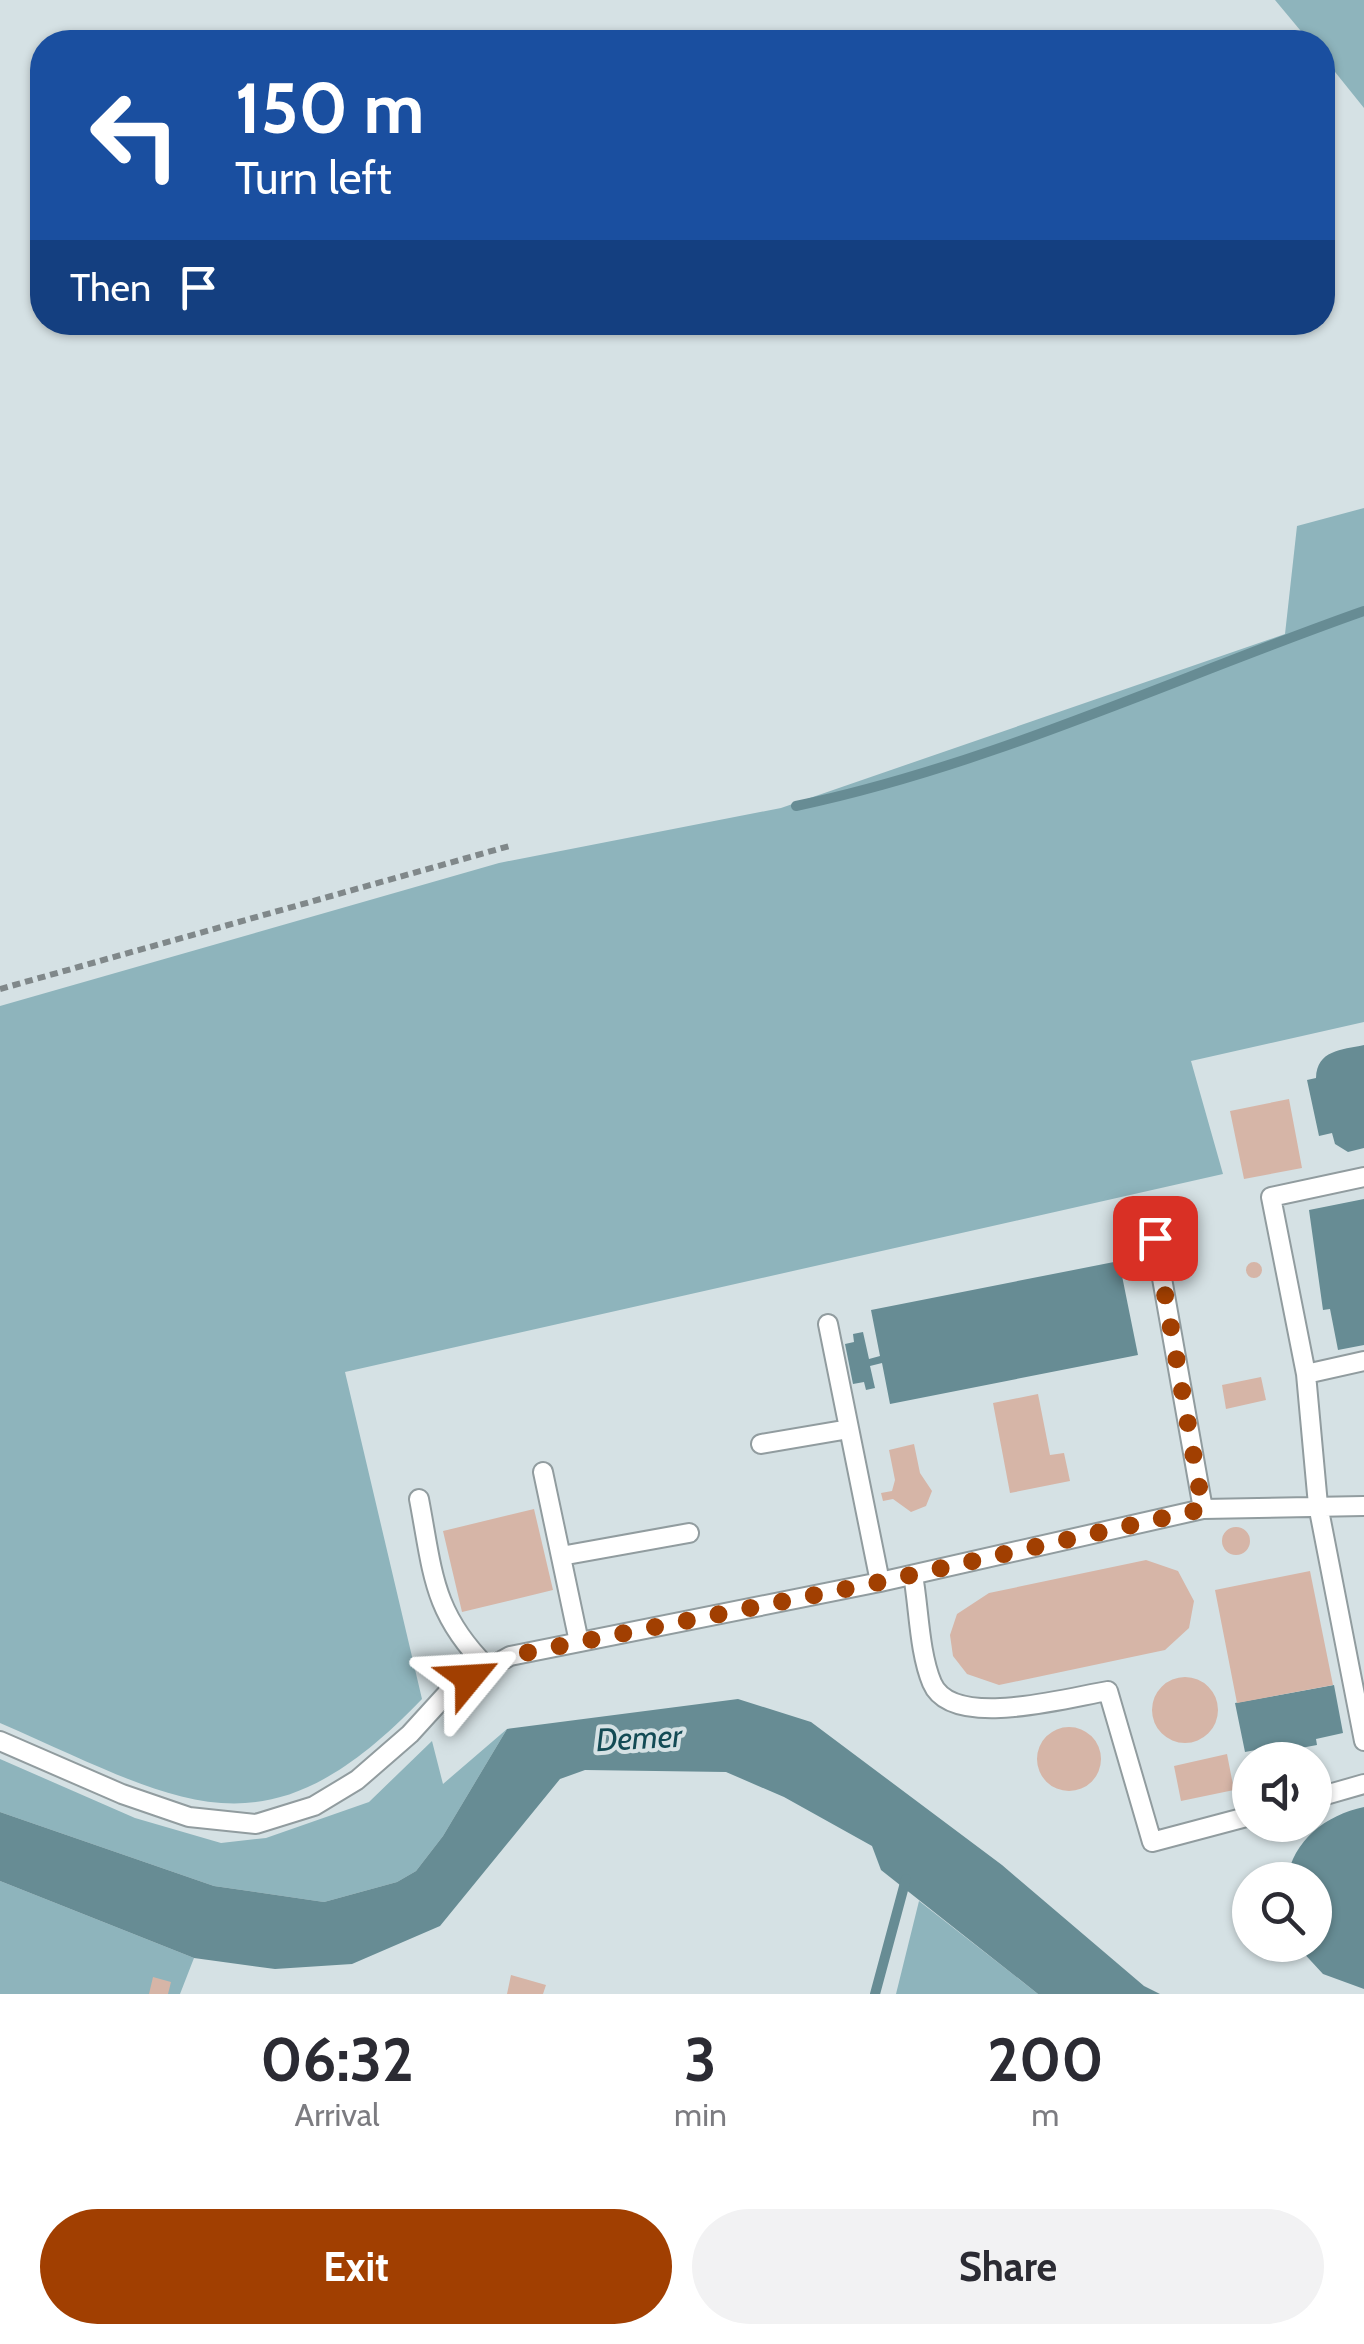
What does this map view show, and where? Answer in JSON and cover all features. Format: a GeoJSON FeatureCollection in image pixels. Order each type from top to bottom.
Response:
{"type":"FeatureCollection","features":[{"type":"Feature","properties":{"kind":"lane"},"geometry":{"type":"LineString","coordinates":[[1364,1177],[1271,1197],[1306,1374],[1318,1505],[1364,1741]]}},
{"type":"Feature","properties":{"kind":"lane"},"geometry":{"type":"LineString","coordinates":[[1155,1238],[1203,1509]]}},
{"type":"Feature","properties":{"kind":"lane"},"geometry":{"type":"LineString","coordinates":[[828,1324],[880,1582]]}},
{"type":"Feature","properties":{"kind":"lane"},"geometry":{"type":"LineString","coordinates":[[1306,1374],[1364,1361]]}},
{"type":"Feature","properties":{"kind":"lane"},"geometry":{"type":"LineString","coordinates":[[761,1444],[849,1429]]}},
{"type":"Feature","properties":{"kind":"lane"},"geometry":{"type":"LineString","coordinates":[[543,1472],[579,1642]]}},
{"type":"Feature","properties":{"kind":"lane"},"geometry":{"type":"LineString","coordinates":[[419,1500],[438,1597],[455,1635],[487,1666]]}},
{"type":"Feature","properties":{"kind":"lane"},"geometry":{"type":"LineString","coordinates":[[0,1740],[88,1780],[189,1816],[256,1824],[314,1806],[358,1780],[410,1734],[451,1689],[510,1656],[913,1576],[1203,1509],[1364,1506]]}},
{"type":"Feature","properties":{"kind":"lane"},"geometry":{"type":"LineString","coordinates":[[561,1556],[689,1533]]}},
{"type":"Feature","properties":{"kind":"lane"},"geometry":{"type":"LineString","coordinates":[[913,1576],[932,1686],[953,1703],[990,1710],[1108,1691],[1152,1842],[1232,1821]]}},
{"type":"Feature","properties":{"kind":"lane"},"geometry":{"type":"LineString","coordinates":[[1332,1793],[1364,1784]]}},
{"type":"Feature","properties":{"kind":"path"},"geometry":{"type":"LineString","coordinates":[[0,989],[513,845]]}},
{"type":"Feature","properties":{"kind":"shaded area"},"geometry":{"type":"Polygon","coordinates":[[[1275,0],[1364,0],[1364,108],[1335,72],[1335,30],[1300,30],[1275,0]]]}},
{"type":"Feature","properties":{"kind":"shaded area"},"geometry":{"type":"Polygon","coordinates":[[[1364,508],[1364,1022],[1191,1061],[1223,1174],[345,1372],[422,1699],[366,1751],[315,1784],[267,1800],[220,1803],[172,1794],[120,1776],[0,1723],[0,1006],[499,863],[781,808],[1285,634],[1297,526],[1364,508]]]}},
{"type":"Feature","properties":{"kind":"shaded area"},"geometry":{"type":"Polygon","coordinates":[[[507,1729],[443,1836],[416,1871],[397,1882],[324,1902],[214,1886],[0,1812],[0,1759],[135,1818],[221,1843],[266,1838],[369,1802],[432,1741],[443,1784],[507,1729]]]}},
{"type":"Feature","properties":{"kind":"shaded area"},"geometry":{"type":"Polygon","coordinates":[[[0,1881],[194,1958],[180,1994],[0,1994],[0,1881]]]}},
{"type":"Feature","properties":{"kind":"shaded area"},"geometry":{"type":"Polygon","coordinates":[[[919,1901],[1038,1994],[896,1994],[919,1901]]]}},
{"type":"Feature","properties":{"kind":"water"},"geometry":{"type":"Polygon","coordinates":[[[1364,1045],[1364,1148],[1348,1152],[1335,1144],[1332,1133],[1319,1136],[1307,1080],[1316,1078],[1326,1057],[1364,1045]]]}},
{"type":"Feature","properties":{"kind":"water"},"geometry":{"type":"Polygon","coordinates":[[[1364,1199],[1364,1345],[1338,1350],[1330,1309],[1323,1310],[1309,1210],[1364,1199]]]}},
{"type":"Feature","properties":{"kind":"water"},"geometry":{"type":"Polygon","coordinates":[[[1119,1261],[1138,1355],[890,1404],[882,1363],[870,1366],[875,1388],[866,1390],[864,1382],[853,1384],[845,1344],[854,1342],[853,1334],[863,1332],[869,1359],[880,1356],[871,1310],[1119,1261]]]}},
{"type":"Feature","properties":{"kind":"water"},"geometry":{"type":"Polygon","coordinates":[[[1334,1685],[1343,1733],[1316,1739],[1316,1742],[1243,1742],[1235,1703],[1334,1685]]]}},
{"type":"Feature","properties":{"kind":"water","name":"Demer"},"geometry":{"type":"Polygon","coordinates":[[[738,1699],[811,1722],[1002,1865],[1144,1986],[1160,1994],[1038,1994],[881,1870],[872,1846],[784,1797],[726,1772],[585,1770],[560,1779],[440,1926],[352,1964],[275,1969],[194,1958],[0,1881],[0,1812],[214,1886],[324,1902],[397,1882],[416,1871],[443,1836],[507,1729],[738,1699]]]}},
{"type":"Feature","properties":{"kind":"water"},"geometry":{"type":"Polygon","coordinates":[[[1364,1807],[1364,1989],[1323,1974],[1312,1962],[1332,1962],[1332,1862],[1292,1862],[1303,1842],[1332,1842],[1332,1819],[1364,1807]]]}},
{"type":"Feature","properties":{"kind":"building"},"geometry":{"type":"Polygon","coordinates":[[[1289,1099],[1302,1168],[1244,1179],[1230,1111],[1289,1099]]]}},
{"type":"Feature","properties":{"kind":"building"},"geometry":{"type":"Polygon","coordinates":[[[1254,1262],[1262,1270],[1254,1278],[1246,1270],[1254,1262]]]}},
{"type":"Feature","properties":{"kind":"building"},"geometry":{"type":"Polygon","coordinates":[[[1261,1377],[1266,1400],[1226,1409],[1222,1385],[1261,1377]]]}},
{"type":"Feature","properties":{"kind":"building"},"geometry":{"type":"Polygon","coordinates":[[[1038,1394],[1050,1455],[1064,1453],[1070,1481],[1010,1493],[993,1403],[1038,1394]]]}},
{"type":"Feature","properties":{"kind":"building"},"geometry":{"type":"Polygon","coordinates":[[[914,1444],[920,1473],[932,1491],[926,1506],[911,1512],[893,1499],[883,1501],[881,1493],[892,1491],[895,1480],[889,1450],[914,1444]]]}},
{"type":"Feature","properties":{"kind":"building"},"geometry":{"type":"Polygon","coordinates":[[[534,1509],[553,1590],[462,1612],[443,1531],[534,1509]]]}},
{"type":"Feature","properties":{"kind":"building"},"geometry":{"type":"Polygon","coordinates":[[[1236,1527],[1246,1531],[1250,1541],[1246,1551],[1236,1555],[1226,1551],[1222,1541],[1226,1531],[1236,1527]]]}},
{"type":"Feature","properties":{"kind":"building"},"geometry":{"type":"Polygon","coordinates":[[[1146,1560],[1178,1571],[1194,1601],[1189,1628],[1165,1650],[999,1685],[967,1674],[953,1656],[950,1635],[957,1614],[989,1593],[1146,1560]]]}},
{"type":"Feature","properties":{"kind":"building"},"geometry":{"type":"Polygon","coordinates":[[[1310,1571],[1333,1685],[1237,1703],[1215,1590],[1310,1571]]]}},
{"type":"Feature","properties":{"kind":"building"},"geometry":{"type":"Polygon","coordinates":[[[1185,1677],[1208,1687],[1218,1710],[1208,1733],[1185,1743],[1162,1733],[1152,1710],[1162,1687],[1185,1677]]]}},
{"type":"Feature","properties":{"kind":"building"},"geometry":{"type":"Polygon","coordinates":[[[1069,1727],[1091,1737],[1101,1759],[1091,1781],[1069,1791],[1047,1781],[1037,1759],[1047,1737],[1069,1727]]]}},
{"type":"Feature","properties":{"kind":"building"},"geometry":{"type":"Polygon","coordinates":[[[1227,1754],[1232,1790],[1181,1801],[1174,1766],[1227,1754]]]}},
{"type":"Feature","properties":{"kind":"building"},"geometry":{"type":"Polygon","coordinates":[[[511,1975],[546,1985],[543,1994],[507,1994],[511,1975]]]}},
{"type":"Feature","properties":{"kind":"building"},"geometry":{"type":"Polygon","coordinates":[[[153,1977],[171,1982],[168,1994],[149,1994],[153,1977]]]}},
{"type":"Feature","properties":{"kind":"waterway"},"geometry":{"type":"LineString","coordinates":[[796,806],[869,789],[1012,744],[1364,611]]}},
{"type":"Feature","properties":{"kind":"waterway"},"geometry":{"type":"LineString","coordinates":[[875,1994],[906,1879]]}},
{"type":"Feature","properties":{"kind":"route"},"geometry":{"type":"LineString","coordinates":[[469,1678],[510,1656],[880,1582],[1203,1509],[1155,1238]]}}]}
